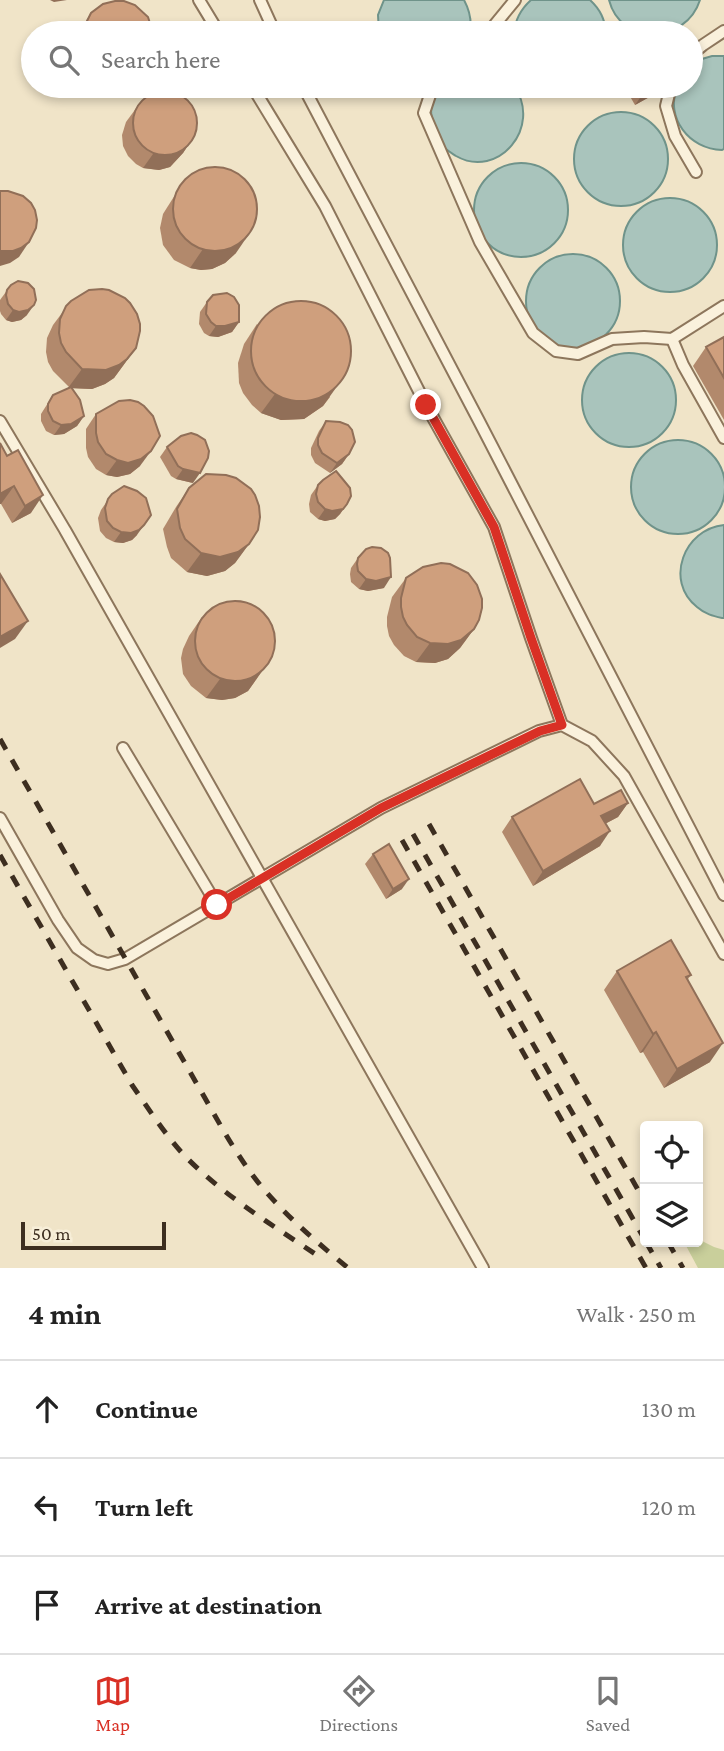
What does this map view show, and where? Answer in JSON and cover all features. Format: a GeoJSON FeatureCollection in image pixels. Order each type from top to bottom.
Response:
{"type":"FeatureCollection","features":[{"type":"Feature","properties":{"kind":"lane"},"geometry":{"type":"LineString","coordinates":[[199,0],[212,21]]}},
{"type":"Feature","properties":{"kind":"lane"},"geometry":{"type":"LineString","coordinates":[[260,0],[270,21]]}},
{"type":"Feature","properties":{"kind":"lane"},"geometry":{"type":"LineString","coordinates":[[498,21],[515,0]]}},
{"type":"Feature","properties":{"kind":"lane"},"geometry":{"type":"LineString","coordinates":[[703,45],[724,31]]}},
{"type":"Feature","properties":{"kind":"lane"},"geometry":{"type":"LineString","coordinates":[[259,98],[325,206],[426,405],[494,527],[562,725],[592,741],[624,776],[724,954]]}},
{"type":"Feature","properties":{"kind":"lane"},"geometry":{"type":"LineString","coordinates":[[309,98],[480,421],[724,895]]}},
{"type":"Feature","properties":{"kind":"lane"},"geometry":{"type":"LineString","coordinates":[[429,98],[424,113],[481,242],[533,333],[556,351],[579,354],[612,339],[672,339],[724,306]]}},
{"type":"Feature","properties":{"kind":"lane"},"geometry":{"type":"LineString","coordinates":[[668,98],[666,106],[675,136],[696,172]]}},
{"type":"Feature","properties":{"kind":"lane"},"geometry":{"type":"LineString","coordinates":[[672,339],[683,365],[724,438]]}},
{"type":"Feature","properties":{"kind":"lane"},"geometry":{"type":"LineString","coordinates":[[0,421],[65,530],[483,1268]]}},
{"type":"Feature","properties":{"kind":"lane"},"geometry":{"type":"LineString","coordinates":[[0,818],[77,948],[94,960],[108,964],[125,959],[381,808],[540,731],[562,725]]}},
{"type":"Feature","properties":{"kind":"lane"},"geometry":{"type":"LineString","coordinates":[[123,748],[217,905]]}},
{"type":"Feature","properties":{"kind":"green space"},"geometry":{"type":"Polygon","coordinates":[[[703,1242],[724,1250],[724,1268],[698,1268],[687,1247],[703,1247],[703,1242]]]}},
{"type":"Feature","properties":{"kind":"water"},"geometry":{"type":"Polygon","coordinates":[[[384,0],[464,0],[471,21],[378,21],[384,0]]]}},
{"type":"Feature","properties":{"kind":"water"},"geometry":{"type":"Polygon","coordinates":[[[531,0],[590,0],[604,21],[517,21],[531,0]]]}},
{"type":"Feature","properties":{"kind":"water"},"geometry":{"type":"Polygon","coordinates":[[[609,0],[700,0],[693,15],[686,21],[621,21],[609,0]]]}},
{"type":"Feature","properties":{"kind":"water"},"geometry":{"type":"Polygon","coordinates":[[[724,56],[722,150],[699,144],[690,138],[677,120],[674,109],[674,98],[703,98],[703,59],[724,56]]]}},
{"type":"Feature","properties":{"kind":"water"},"geometry":{"type":"Polygon","coordinates":[[[520,98],[523,118],[512,145],[487,161],[472,162],[456,156],[437,139],[431,116],[432,100],[520,98]]]}},
{"type":"Feature","properties":{"kind":"water"},"geometry":{"type":"Polygon","coordinates":[[[621,112],[639,116],[654,126],[664,141],[668,159],[664,177],[654,192],[639,202],[621,206],[603,202],[588,192],[578,177],[574,159],[578,141],[588,126],[603,116],[621,112]]]}},
{"type":"Feature","properties":{"kind":"water"},"geometry":{"type":"Polygon","coordinates":[[[521,163],[539,167],[554,177],[564,192],[568,210],[564,228],[554,243],[539,253],[521,257],[503,253],[488,243],[478,228],[474,210],[478,192],[488,177],[503,167],[521,163]]]}},
{"type":"Feature","properties":{"kind":"water"},"geometry":{"type":"Polygon","coordinates":[[[670,198],[688,202],[703,212],[713,227],[717,245],[713,263],[703,278],[688,288],[670,292],[652,288],[637,278],[627,263],[623,245],[627,227],[637,212],[652,202],[670,198]]]}},
{"type":"Feature","properties":{"kind":"water"},"geometry":{"type":"Polygon","coordinates":[[[573,254],[591,258],[606,268],[616,283],[620,301],[616,319],[606,334],[591,344],[573,348],[555,344],[540,334],[530,319],[526,301],[530,283],[540,268],[555,258],[573,254]]]}},
{"type":"Feature","properties":{"kind":"water"},"geometry":{"type":"Polygon","coordinates":[[[629,353],[647,357],[662,367],[672,382],[676,400],[672,418],[662,433],[647,443],[629,447],[611,443],[596,433],[586,418],[582,400],[586,382],[596,367],[611,357],[629,353]]]}},
{"type":"Feature","properties":{"kind":"water"},"geometry":{"type":"Polygon","coordinates":[[[678,440],[696,444],[711,454],[721,469],[725,487],[721,505],[711,520],[696,530],[678,534],[660,530],[645,520],[635,505],[631,487],[635,469],[645,454],[660,444],[678,440]]]}},
{"type":"Feature","properties":{"kind":"water"},"geometry":{"type":"Polygon","coordinates":[[[724,525],[722,618],[703,611],[687,596],[680,571],[689,546],[698,536],[724,525]]]}},
{"type":"Feature","properties":{"kind":"building"},"geometry":{"type":"Polygon","coordinates":[[[124,1],[135,5],[149,21],[87,21],[91,13],[103,4],[124,1]]]}},
{"type":"Feature","properties":{"kind":"building"},"geometry":{"type":"Polygon","coordinates":[[[146,98],[184,98],[191,105],[196,117],[196,129],[191,141],[183,149],[165,155],[147,149],[139,141],[133,123],[139,105],[146,98]]]}},
{"type":"Feature","properties":{"kind":"building"},"geometry":{"type":"Polygon","coordinates":[[[215,167],[238,174],[250,186],[257,209],[250,232],[238,244],[215,251],[192,244],[180,232],[173,209],[180,186],[192,174],[215,167]]]}},
{"type":"Feature","properties":{"kind":"building"},"geometry":{"type":"Polygon","coordinates":[[[0,191],[23,196],[35,210],[36,228],[29,242],[13,251],[0,251],[0,191]]]}},
{"type":"Feature","properties":{"kind":"building"},"geometry":{"type":"Polygon","coordinates":[[[18,281],[28,283],[34,289],[36,300],[28,310],[19,312],[8,304],[6,295],[11,285],[18,281]]]}},
{"type":"Feature","properties":{"kind":"building"},"geometry":{"type":"Polygon","coordinates":[[[102,289],[125,298],[137,314],[140,331],[136,348],[119,365],[106,370],[82,369],[61,343],[60,319],[71,301],[89,290],[102,289]]]}},
{"type":"Feature","properties":{"kind":"building"},"geometry":{"type":"Polygon","coordinates":[[[227,293],[234,297],[239,305],[239,322],[216,326],[206,314],[207,302],[213,295],[227,293]]]}},
{"type":"Feature","properties":{"kind":"building"},"geometry":{"type":"Polygon","coordinates":[[[301,301],[320,305],[336,316],[347,332],[351,351],[347,370],[336,386],[320,397],[301,401],[282,397],[266,386],[255,370],[251,351],[255,332],[266,316],[282,305],[301,301]]]}},
{"type":"Feature","properties":{"kind":"building"},"geometry":{"type":"Polygon","coordinates":[[[724,337],[724,378],[706,347],[724,337]]]}},
{"type":"Feature","properties":{"kind":"building"},"geometry":{"type":"Polygon","coordinates":[[[71,387],[80,400],[84,416],[71,424],[61,425],[53,421],[48,404],[53,395],[71,387]]]}},
{"type":"Feature","properties":{"kind":"building"},"geometry":{"type":"Polygon","coordinates":[[[130,400],[144,406],[153,416],[160,436],[151,451],[141,459],[128,463],[106,454],[98,442],[96,414],[119,401],[130,400]]]}},
{"type":"Feature","properties":{"kind":"building"},"geometry":{"type":"Polygon","coordinates":[[[326,421],[340,422],[352,430],[355,442],[349,454],[337,463],[322,453],[318,445],[318,438],[326,421]]]}},
{"type":"Feature","properties":{"kind":"building"},"geometry":{"type":"Polygon","coordinates":[[[191,433],[205,440],[209,451],[200,473],[178,466],[167,447],[181,436],[191,433]]]}},
{"type":"Feature","properties":{"kind":"building"},"geometry":{"type":"Polygon","coordinates":[[[0,443],[7,456],[18,450],[43,495],[25,506],[14,486],[0,494],[0,443]]]}},
{"type":"Feature","properties":{"kind":"building"},"geometry":{"type":"Polygon","coordinates":[[[336,471],[350,488],[351,496],[343,509],[332,511],[325,509],[318,502],[316,494],[318,485],[336,471]]]}},
{"type":"Feature","properties":{"kind":"building"},"geometry":{"type":"Polygon","coordinates":[[[206,474],[236,478],[255,495],[260,517],[258,530],[249,544],[238,552],[220,557],[201,553],[185,539],[180,528],[177,509],[189,488],[206,474]]]}},
{"type":"Feature","properties":{"kind":"building"},"geometry":{"type":"Polygon","coordinates":[[[124,486],[146,498],[151,515],[139,530],[131,533],[113,528],[107,521],[105,508],[112,494],[124,486]]]}},
{"type":"Feature","properties":{"kind":"building"},"geometry":{"type":"Polygon","coordinates":[[[381,548],[388,553],[391,577],[376,581],[366,579],[358,571],[358,558],[366,549],[381,548]]]}},
{"type":"Feature","properties":{"kind":"building"},"geometry":{"type":"Polygon","coordinates":[[[450,564],[468,573],[477,585],[482,599],[479,620],[474,629],[461,640],[448,644],[430,643],[417,637],[407,625],[401,607],[406,578],[423,567],[450,564]]]}},
{"type":"Feature","properties":{"kind":"building"},"geometry":{"type":"Polygon","coordinates":[[[0,574],[28,621],[0,637],[0,574]]]}},
{"type":"Feature","properties":{"kind":"building"},"geometry":{"type":"Polygon","coordinates":[[[235,601],[250,604],[263,613],[272,626],[275,641],[272,656],[263,669],[250,678],[235,681],[220,678],[207,669],[198,656],[195,641],[198,626],[207,613],[220,604],[235,601]]]}},
{"type":"Feature","properties":{"kind":"building"},"geometry":{"type":"Polygon","coordinates":[[[580,779],[594,804],[621,790],[628,803],[601,816],[610,831],[543,871],[512,817],[580,779]]]}},
{"type":"Feature","properties":{"kind":"building"},"geometry":{"type":"Polygon","coordinates":[[[389,844],[409,879],[393,889],[373,854],[389,844]]]}},
{"type":"Feature","properties":{"kind":"building"},"geometry":{"type":"Polygon","coordinates":[[[671,940],[691,975],[686,977],[723,1043],[677,1069],[656,1032],[653,1034],[617,971],[671,940]]]}},
{"type":"Feature","properties":{"kind":"railway"},"geometry":{"type":"LineString","coordinates":[[0,739],[238,1154],[282,1209],[348,1268]]}},
{"type":"Feature","properties":{"kind":"railway"},"geometry":{"type":"LineString","coordinates":[[429,824],[640,1193]]}},
{"type":"Feature","properties":{"kind":"railway"},"geometry":{"type":"LineString","coordinates":[[413,834],[640,1231]]}},
{"type":"Feature","properties":{"kind":"railway"},"geometry":{"type":"LineString","coordinates":[[402,840],[646,1268]]}},
{"type":"Feature","properties":{"kind":"railway"},"geometry":{"type":"LineString","coordinates":[[0,855],[132,1085],[169,1138],[215,1184],[324,1260]]}},
{"type":"Feature","properties":{"kind":"railway"},"geometry":{"type":"LineString","coordinates":[[649,1247],[661,1268]]}},
{"type":"Feature","properties":{"kind":"railway"},"geometry":{"type":"LineString","coordinates":[[671,1247],[683,1268]]}},
{"type":"Feature","properties":{"kind":"route"},"geometry":{"type":"LineString","coordinates":[[217,905],[381,808],[540,731],[562,725],[494,527],[426,405]]}}]}
